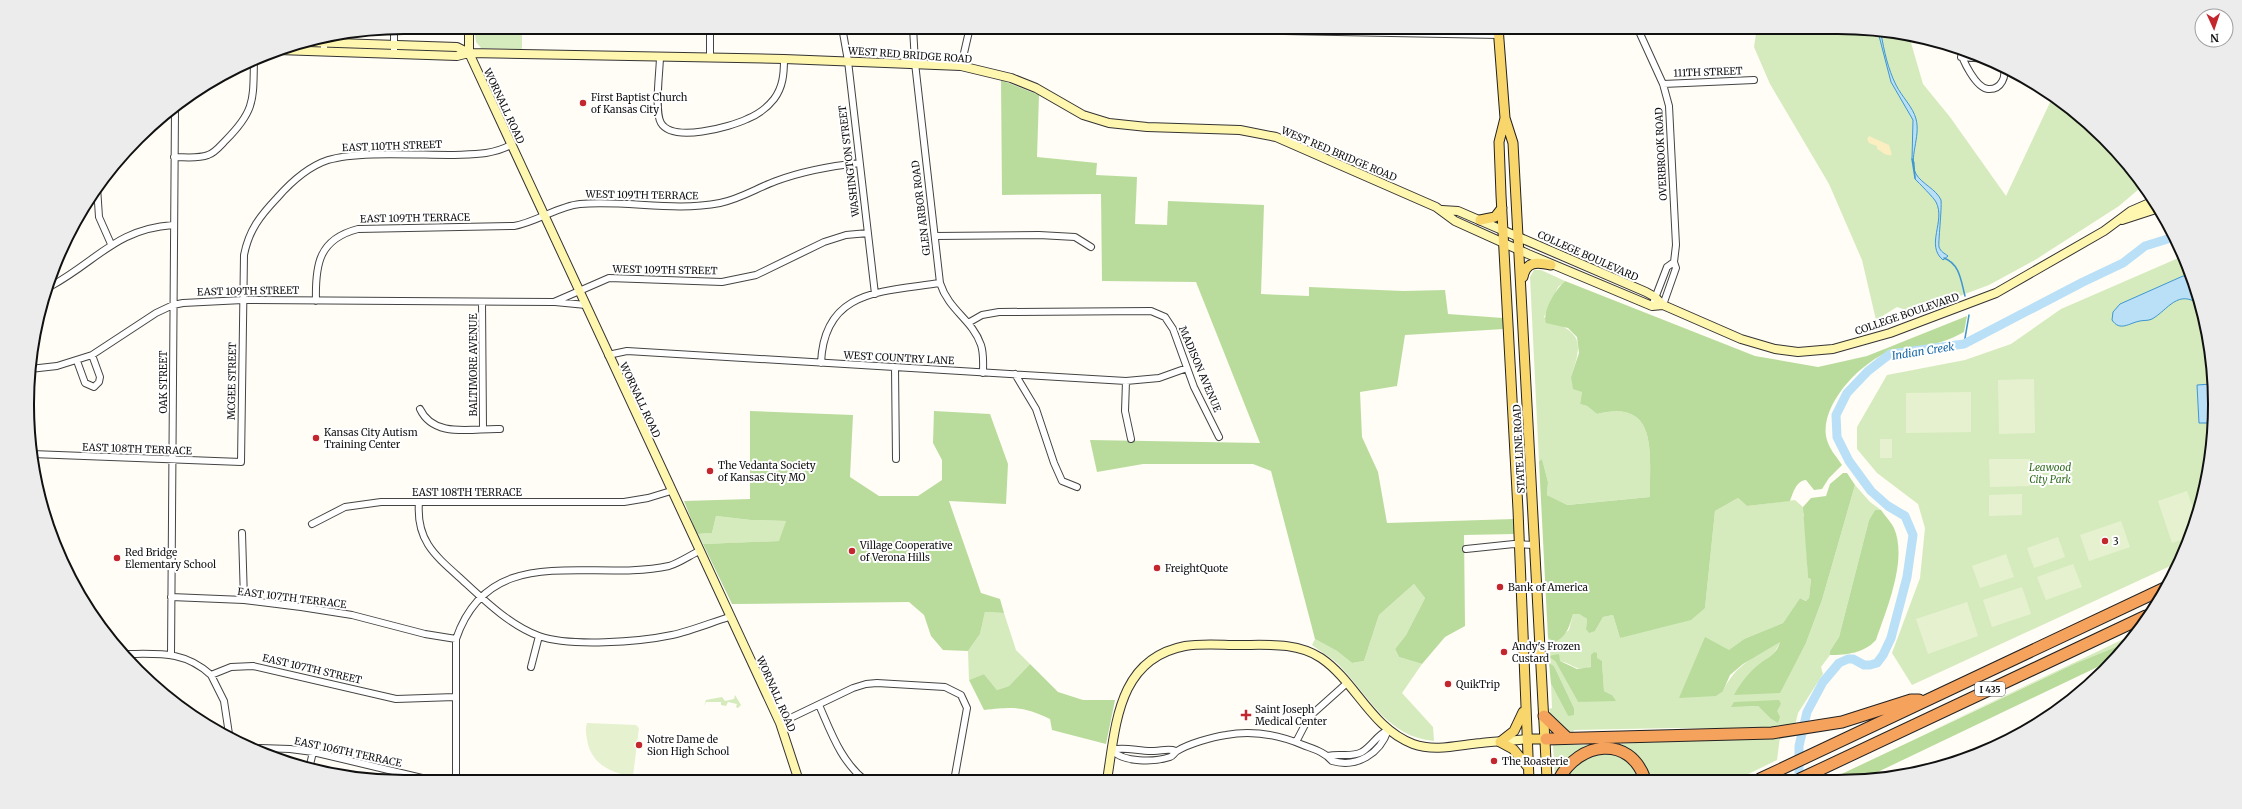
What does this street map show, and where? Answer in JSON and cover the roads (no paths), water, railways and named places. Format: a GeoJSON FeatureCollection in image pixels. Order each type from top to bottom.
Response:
{"type":"FeatureCollection","features":[{"type":"Feature","properties":{"kind":"highway","name":"I 435"},"geometry":{"type":"LineString","coordinates":[[1768,775],[2158,590]]}},
{"type":"Feature","properties":{"kind":"highway","name":"I 435"},"geometry":{"type":"LineString","coordinates":[[1808,775],[2139,619]]}},
{"type":"Feature","properties":{"kind":"highway"},"geometry":{"type":"LineString","coordinates":[[1546,739],[1772,733],[1842,722],[1911,700],[1929,699]]}},
{"type":"Feature","properties":{"kind":"highway"},"geometry":{"type":"LineString","coordinates":[[1544,716],[1567,738]]}},
{"type":"Feature","properties":{"kind":"highway"},"geometry":{"type":"LineString","coordinates":[[1562,775],[1570,764],[1581,754],[1604,748],[1622,752],[1632,759],[1642,775]]}},
{"type":"Feature","properties":{"kind":"main road","name":"WORNALL ROAD"},"geometry":{"type":"LineString","coordinates":[[469,34],[469,53],[729,617],[780,723],[797,775]]}},
{"type":"Feature","properties":{"kind":"main road","name":"STATE LINE ROAD"},"geometry":{"type":"LineString","coordinates":[[1498,34],[1505,118],[1513,142],[1547,775]]}},
{"type":"Feature","properties":{"kind":"main road"},"geometry":{"type":"LineString","coordinates":[[338,40],[457,46],[469,53]]}},
{"type":"Feature","properties":{"kind":"main road"},"geometry":{"type":"LineString","coordinates":[[297,50],[457,56],[469,53]]}},
{"type":"Feature","properties":{"kind":"main road","name":"WEST RED BRIDGE ROAD"},"geometry":{"type":"LineString","coordinates":[[469,53],[710,57],[915,63],[961,66],[1010,78],[1036,88],[1083,114],[1109,123],[1147,127],[1240,130],[1276,137],[1442,210],[1456,221],[1504,243]]}},
{"type":"Feature","properties":{"kind":"main road","name":"STATE LINE ROAD"},"geometry":{"type":"LineString","coordinates":[[1505,118],[1499,139],[1529,775]]}},
{"type":"Feature","properties":{"kind":"main road","name":"COLLEGE BOULEVARD"},"geometry":{"type":"LineString","coordinates":[[1503,230],[1655,297],[1663,305],[1741,339],[1775,349],[1798,352],[1833,349],[1890,333],[1996,293],[2121,220],[2131,211],[2149,204]]}},
{"type":"Feature","properties":{"kind":"main road"},"geometry":{"type":"LineString","coordinates":[[1480,220],[1494,217],[1502,208]]}},
{"type":"Feature","properties":{"kind":"main road","name":"WEST RED BRIDGE ROAD"},"geometry":{"type":"LineString","coordinates":[[1442,210],[1458,211],[1503,230]]}},
{"type":"Feature","properties":{"kind":"main road","name":"COLLEGE BOULEVARD"},"geometry":{"type":"LineString","coordinates":[[2121,220],[2134,218],[2153,210]]}},
{"type":"Feature","properties":{"kind":"main road","name":"COLLEGE BOULEVARD"},"geometry":{"type":"LineString","coordinates":[[1504,243],[1551,265],[1652,306],[1663,305]]}},
{"type":"Feature","properties":{"kind":"main road"},"geometry":{"type":"LineString","coordinates":[[1521,285],[1525,270],[1529,265],[1537,263],[1551,265]]}},
{"type":"Feature","properties":{"kind":"main road"},"geometry":{"type":"LineString","coordinates":[[1108,775],[1119,710],[1129,684],[1147,663],[1176,648],[1194,645],[1272,644],[1293,646],[1320,657],[1346,682],[1388,730],[1404,740],[1430,748],[1527,739],[1546,739]]}},
{"type":"Feature","properties":{"kind":"main road"},"geometry":{"type":"LineString","coordinates":[[1500,742],[1514,731],[1519,724],[1525,707]]}},
{"type":"Feature","properties":{"kind":"main road"},"geometry":{"type":"LineString","coordinates":[[1500,742],[1513,750],[1528,767]]}},
{"type":"Feature","properties":{"kind":"street"},"geometry":{"type":"LineString","coordinates":[[394,34],[394,54]]}},
{"type":"Feature","properties":{"kind":"street"},"geometry":{"type":"LineString","coordinates":[[710,34],[710,57]]}},
{"type":"Feature","properties":{"kind":"street","name":"WASHINGTON STREET"},"geometry":{"type":"LineString","coordinates":[[843,34],[848,61],[875,294]]}},
{"type":"Feature","properties":{"kind":"street","name":"GLEN ARBOR ROAD"},"geometry":{"type":"LineString","coordinates":[[913,34],[915,63],[940,283],[949,303],[968,323],[981,346],[983,373]]}},
{"type":"Feature","properties":{"kind":"street"},"geometry":{"type":"LineString","coordinates":[[961,66],[968,34]]}},
{"type":"Feature","properties":{"kind":"street","name":"OVERBROOK ROAD"},"geometry":{"type":"LineString","coordinates":[[1640,34],[1663,84],[1669,106],[1676,245],[1674,262],[1676,268],[1663,305]]}},
{"type":"Feature","properties":{"kind":"street"},"geometry":{"type":"LineString","coordinates":[[324,43],[324,51]]}},
{"type":"Feature","properties":{"kind":"street"},"geometry":{"type":"LineString","coordinates":[[660,56],[659,112],[664,126],[672,132],[679,134],[734,125],[748,119],[773,100],[780,89],[784,74],[784,59]]}},
{"type":"Feature","properties":{"kind":"street"},"geometry":{"type":"LineString","coordinates":[[1961,57],[1966,57]]}},
{"type":"Feature","properties":{"kind":"street"},"geometry":{"type":"LineString","coordinates":[[1961,57],[1981,86],[1987,89],[1998,86],[2002,83],[2004,74]]}},
{"type":"Feature","properties":{"kind":"street"},"geometry":{"type":"LineString","coordinates":[[174,157],[197,157],[210,155],[238,127],[248,114],[253,98],[254,66]]}},
{"type":"Feature","properties":{"kind":"street","name":"111TH STREET"},"geometry":{"type":"LineString","coordinates":[[1663,84],[1754,80]]}},
{"type":"Feature","properties":{"kind":"street","name":"OAK STREET"},"geometry":{"type":"LineString","coordinates":[[171,655],[175,114]]}},
{"type":"Feature","properties":{"kind":"street","name":"EAST 110TH STREET"},"geometry":{"type":"LineString","coordinates":[[243,300],[244,255],[247,240],[252,228],[262,214],[288,185],[304,173],[327,161],[338,158],[488,154],[511,145]]}},
{"type":"Feature","properties":{"kind":"street","name":"WEST 109TH TERRACE"},"geometry":{"type":"LineString","coordinates":[[493,227],[514,226],[530,223],[544,216],[578,204],[601,203],[664,208],[703,206],[742,197],[775,181],[809,170],[860,163]]}},
{"type":"Feature","properties":{"kind":"street"},"geometry":{"type":"LineString","coordinates":[[98,197],[99,217],[111,244]]}},
{"type":"Feature","properties":{"kind":"street"},"geometry":{"type":"LineString","coordinates":[[55,284],[111,244],[156,226],[173,225]]}},
{"type":"Feature","properties":{"kind":"street","name":"EAST 109TH TERRACE"},"geometry":{"type":"LineString","coordinates":[[316,301],[315,278],[321,257],[331,242],[348,231],[367,228],[493,227]]}},
{"type":"Feature","properties":{"kind":"street","name":"WEST 109TH STREET"},"geometry":{"type":"LineString","coordinates":[[554,302],[600,281],[620,277],[722,282],[756,275],[824,242],[846,235],[868,233]]}},
{"type":"Feature","properties":{"kind":"street"},"geometry":{"type":"LineString","coordinates":[[935,236],[1039,235],[1075,237],[1092,247]]}},
{"type":"Feature","properties":{"kind":"street"},"geometry":{"type":"LineString","coordinates":[[1652,306],[1667,267],[1674,262]]}},
{"type":"Feature","properties":{"kind":"street"},"geometry":{"type":"LineString","coordinates":[[821,363],[824,338],[836,315],[850,303],[875,294],[940,283]]}},
{"type":"Feature","properties":{"kind":"street","name":"MCGEE STREET"},"geometry":{"type":"LineString","coordinates":[[241,462],[243,300]]}},
{"type":"Feature","properties":{"kind":"street","name":"EAST 109TH STREET"},"geometry":{"type":"LineString","coordinates":[[36,368],[57,366],[77,361],[92,355],[147,318],[173,305],[199,301],[482,302]]}},
{"type":"Feature","properties":{"kind":"street","name":"WEST 109TH STREET"},"geometry":{"type":"LineString","coordinates":[[482,302],[554,302],[586,305]]}},
{"type":"Feature","properties":{"kind":"street","name":"BALTIMORE AVENUE"},"geometry":{"type":"LineString","coordinates":[[482,302],[483,428]]}},
{"type":"Feature","properties":{"kind":"street","name":"MADISON AVENUE"},"geometry":{"type":"LineString","coordinates":[[968,323],[982,315],[998,312],[1151,311],[1165,317],[1173,329],[1187,368],[1219,437]]}},
{"type":"Feature","properties":{"kind":"street","name":"WEST COUNTRY LANE"},"geometry":{"type":"LineString","coordinates":[[608,355],[627,351],[1126,381],[1159,378],[1187,368]]}},
{"type":"Feature","properties":{"kind":"street"},"geometry":{"type":"LineString","coordinates":[[77,361],[86,383],[89,387],[94,387],[100,382],[100,377],[92,355]]}},
{"type":"Feature","properties":{"kind":"street"},"geometry":{"type":"LineString","coordinates":[[896,368],[896,460]]}},
{"type":"Feature","properties":{"kind":"street"},"geometry":{"type":"LineString","coordinates":[[1015,374],[1036,409],[1054,463],[1062,481],[1077,487]]}},
{"type":"Feature","properties":{"kind":"street"},"geometry":{"type":"LineString","coordinates":[[1126,381],[1125,411],[1131,438]]}},
{"type":"Feature","properties":{"kind":"street"},"geometry":{"type":"LineString","coordinates":[[420,410],[430,423],[442,429],[500,429]]}},
{"type":"Feature","properties":{"kind":"street","name":"EAST 108TH TERRACE"},"geometry":{"type":"LineString","coordinates":[[37,454],[241,462]]}},
{"type":"Feature","properties":{"kind":"street","name":"EAST 108TH TERRACE"},"geometry":{"type":"LineString","coordinates":[[312,524],[334,512],[356,504],[381,502],[627,501],[648,498],[671,491]]}},
{"type":"Feature","properties":{"kind":"street"},"geometry":{"type":"LineString","coordinates":[[419,502],[419,524],[427,544],[434,555],[480,597],[511,621],[539,636],[586,642],[656,638],[685,632],[729,617]]}},
{"type":"Feature","properties":{"kind":"street"},"geometry":{"type":"LineString","coordinates":[[242,533],[244,600]]}},
{"type":"Feature","properties":{"kind":"street"},"geometry":{"type":"LineString","coordinates":[[1466,549],[1519,544],[1534,545]]}},
{"type":"Feature","properties":{"kind":"street"},"geometry":{"type":"LineString","coordinates":[[456,775],[456,639],[464,619],[480,597],[500,582],[533,572],[648,569],[671,565],[699,551]]}},
{"type":"Feature","properties":{"kind":"street","name":"EAST 107TH TERRACE"},"geometry":{"type":"LineString","coordinates":[[171,597],[244,600],[301,607],[352,615],[424,634],[456,639]]}},
{"type":"Feature","properties":{"kind":"street"},"geometry":{"type":"LineString","coordinates":[[531,667],[539,636]]}},
{"type":"Feature","properties":{"kind":"street"},"geometry":{"type":"LineString","coordinates":[[131,654],[171,655],[193,661],[211,675],[224,701],[228,730]]}},
{"type":"Feature","properties":{"kind":"street","name":"EAST 107TH STREET"},"geometry":{"type":"LineString","coordinates":[[211,675],[231,667],[253,666],[396,699],[455,696]]}},
{"type":"Feature","properties":{"kind":"street"},"geometry":{"type":"LineString","coordinates":[[1296,742],[1311,716],[1346,682]]}},
{"type":"Feature","properties":{"kind":"street"},"geometry":{"type":"LineString","coordinates":[[780,723],[853,688],[877,683],[945,687],[956,691],[961,695],[967,708],[955,775]]}},
{"type":"Feature","properties":{"kind":"street"},"geometry":{"type":"LineString","coordinates":[[819,705],[842,754],[852,770],[858,775]]}},
{"type":"Feature","properties":{"kind":"street"},"geometry":{"type":"LineString","coordinates":[[1112,750],[1119,748],[1147,752],[1170,749],[1176,751],[1215,737],[1237,734],[1261,734],[1296,742],[1328,756],[1335,754],[1347,756],[1361,752],[1368,748],[1381,733],[1388,730]]}},
{"type":"Feature","properties":{"kind":"street","name":"EAST 106TH TERRACE"},"geometry":{"type":"LineString","coordinates":[[266,748],[313,752],[409,775]]}},
{"type":"Feature","properties":{"kind":"street"},"geometry":{"type":"LineString","coordinates":[[311,762],[313,752]]}},
{"type":"Feature","properties":{"kind":"water"},"geometry":{"type":"Polygon","coordinates":[[[1879,36],[1882,37],[1893,79],[1915,115],[1917,133],[1913,161],[1913,120],[1891,82],[1879,36]]]}},
{"type":"Feature","properties":{"kind":"water"},"geometry":{"type":"Polygon","coordinates":[[[1914,169],[1919,178],[1939,196],[1941,200],[1939,247],[1948,256],[1943,260],[1938,254],[1936,247],[1939,217],[1936,202],[1915,179],[1914,169]]]}},
{"type":"Feature","properties":{"kind":"water"},"geometry":{"type":"Polygon","coordinates":[[[2183,276],[2185,276],[2192,300],[2179,300],[2168,306],[2150,320],[2140,321],[2125,326],[2118,326],[2112,320],[2113,312],[2120,304],[2183,276]]]}},
{"type":"Feature","properties":{"kind":"water"},"geometry":{"type":"Polygon","coordinates":[[[2207,384],[2207,423],[2199,423],[2197,385],[2207,384]]]}},
{"type":"Feature","properties":{"kind":"waterway"},"geometry":{"type":"LineString","coordinates":[[1912,159],[1915,178]]}},
{"type":"Feature","properties":{"kind":"waterway","name":"Indian Creek"},"geometry":{"type":"LineString","coordinates":[[1799,775],[1799,746],[1807,712],[1823,682],[1839,663],[1848,659],[1853,659],[1864,665],[1870,665],[1877,663],[1883,655],[1891,638],[1907,577],[1913,535],[1905,516],[1888,506],[1871,491],[1849,461],[1837,437],[1836,415],[1847,393],[1868,371],[1890,354],[1964,344],[2083,282],[2123,263],[2145,246],[2169,239]]}},
{"type":"Feature","properties":{"kind":"waterway"},"geometry":{"type":"LineString","coordinates":[[1944,258],[1953,264],[1957,269],[1965,296]]}},
{"type":"Feature","properties":{"kind":"waterway"},"geometry":{"type":"LineString","coordinates":[[1964,344],[1969,315]]}},
{"type":"Feature","properties":{"kind":"place","name":"First Baptist Church of Kansas City"},"geometry":{"type":"Point","coordinates":[583,103]}},
{"type":"Feature","properties":{"kind":"place","name":"Kansas City Autism Training Center"},"geometry":{"type":"Point","coordinates":[316,438]}},
{"type":"Feature","properties":{"kind":"place","name":"The Vedanta Society of Kansas City MO"},"geometry":{"type":"Point","coordinates":[710,471]}},
{"type":"Feature","properties":{"kind":"place","name":"3"},"geometry":{"type":"Point","coordinates":[2105,541]}},
{"type":"Feature","properties":{"kind":"place","name":"Village Cooperative of Verona Hills"},"geometry":{"type":"Point","coordinates":[852,551]}},
{"type":"Feature","properties":{"kind":"place","name":"Red Bridge Elementary School"},"geometry":{"type":"Point","coordinates":[117,558]}},
{"type":"Feature","properties":{"kind":"place","name":"FreightQuote"},"geometry":{"type":"Point","coordinates":[1157,568]}},
{"type":"Feature","properties":{"kind":"place","name":"Bank of America"},"geometry":{"type":"Point","coordinates":[1500,587]}},
{"type":"Feature","properties":{"kind":"place","name":"Andy's Frozen Custard"},"geometry":{"type":"Point","coordinates":[1504,652]}},
{"type":"Feature","properties":{"kind":"place","name":"QuikTrip"},"geometry":{"type":"Point","coordinates":[1448,684]}},
{"type":"Feature","properties":{"kind":"place","name":"Saint Joseph Medical Center"},"geometry":{"type":"Point","coordinates":[1246,715]}},
{"type":"Feature","properties":{"kind":"place","name":"Notre Dame de Sion High School"},"geometry":{"type":"Point","coordinates":[639,745]}},
{"type":"Feature","properties":{"kind":"place","name":"The Roasterie"},"geometry":{"type":"Point","coordinates":[1494,761]}},
{"type":"Feature","properties":{"kind":"park label","name":"Leawood City Park"},"geometry":{"type":"Point","coordinates":[2050,472]}}]}
